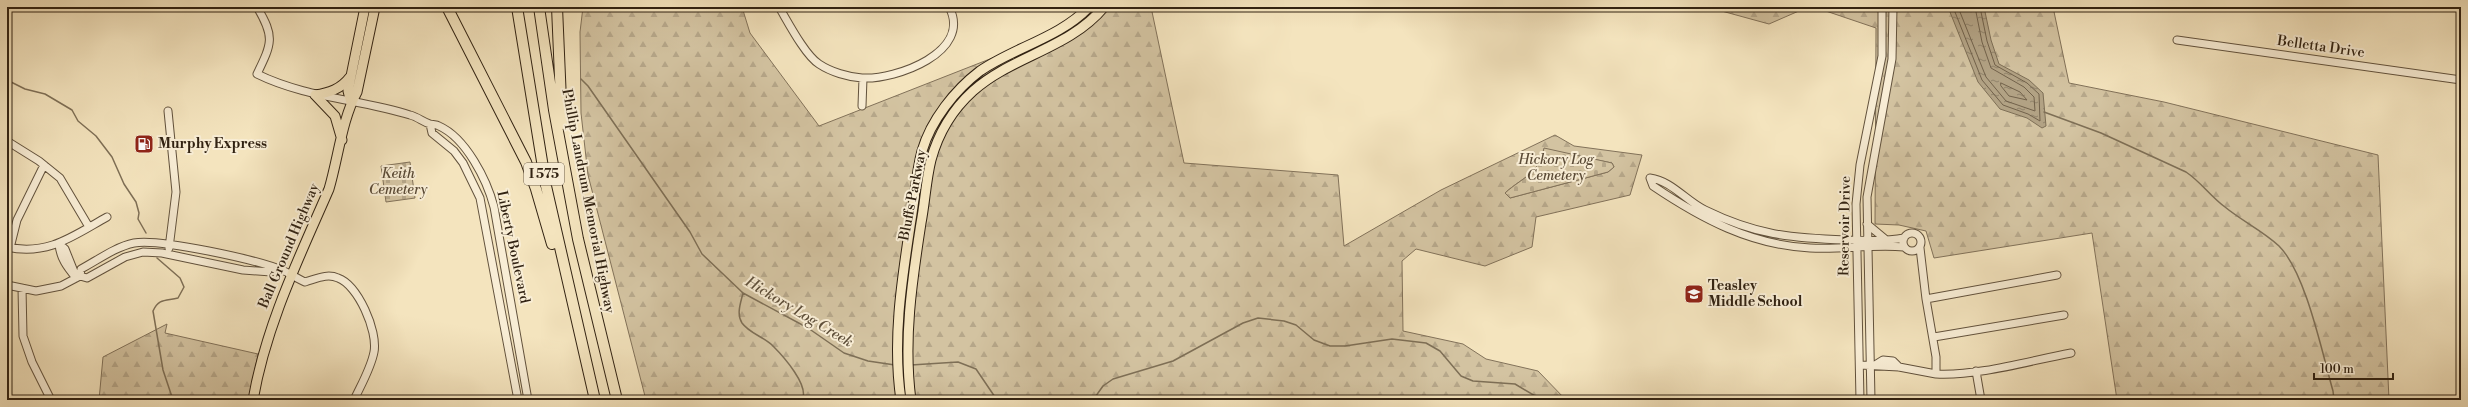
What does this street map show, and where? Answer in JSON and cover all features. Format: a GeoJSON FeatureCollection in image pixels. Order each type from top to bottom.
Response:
{"type":"FeatureCollection","features":[{"type":"Feature","properties":{"kind":"highway"},"geometry":{"type":"LineString","coordinates":[[447,7],[533,180],[580,340]]}},
{"type":"Feature","properties":{"kind":"highway","name":"I 575"},"geometry":{"type":"LineString","coordinates":[[517,7],[546,186],[580,340],[595,400]]}},
{"type":"Feature","properties":{"kind":"highway","name":"Phillip Landrum Memorial Highway"},"geometry":{"type":"LineString","coordinates":[[538,7],[564,170],[586,273],[617,400]]}},
{"type":"Feature","properties":{"kind":"highway"},"geometry":{"type":"LineString","coordinates":[[557,7],[564,170]]}},
{"type":"Feature","properties":{"kind":"main road","name":"Ball Ground Highway"},"geometry":{"type":"LineString","coordinates":[[351,103],[348,91],[365,7]]}},
{"type":"Feature","properties":{"kind":"main road","name":"Ball Ground Highway"},"geometry":{"type":"LineString","coordinates":[[253,400],[267,338],[291,276],[329,189],[351,103],[357,92],[375,7]]}},
{"type":"Feature","properties":{"kind":"main road","name":"Bluffs Parkway"},"geometry":{"type":"LineString","coordinates":[[901,400],[898,341],[901,289],[922,150],[946,105],[962,87],[981,71],[1063,28],[1089,7]]}},
{"type":"Feature","properties":{"kind":"main road","name":"Bluffs Parkway"},"geometry":{"type":"LineString","coordinates":[[911,400],[908,340],[912,282],[931,160],[942,131],[956,109],[973,91],[998,72],[1067,39],[1104,7]]}},
{"type":"Feature","properties":{"kind":"main road"},"geometry":{"type":"LineString","coordinates":[[1033,43],[1038,53]]}},
{"type":"Feature","properties":{"kind":"main road"},"geometry":{"type":"LineString","coordinates":[[342,140],[335,116],[315,95],[339,88],[352,74]]}},
{"type":"Feature","properties":{"kind":"main road"},"geometry":{"type":"LineString","coordinates":[[910,229],[920,230]]}},
{"type":"Feature","properties":{"kind":"street","name":"Liberty Boulevard"},"geometry":{"type":"LineString","coordinates":[[257,7],[269,28],[271,36],[270,46],[257,74],[277,84],[315,95],[409,114],[430,124],[438,125],[460,144],[474,161],[488,189],[495,214],[528,400]]}},
{"type":"Feature","properties":{"kind":"street"},"geometry":{"type":"LineString","coordinates":[[779,7],[798,39],[818,64],[843,75],[863,78],[907,70],[931,58],[949,44],[954,27],[949,7]]}},
{"type":"Feature","properties":{"kind":"street","name":"Reservoir Drive"},"geometry":{"type":"LineString","coordinates":[[1860,400],[1856,244],[1858,180],[1881,61],[1884,31],[1882,7]]}},
{"type":"Feature","properties":{"kind":"street","name":"Reservoir Drive"},"geometry":{"type":"LineString","coordinates":[[1871,400],[1873,365],[1867,224],[1870,175],[1892,59],[1893,7]]}},
{"type":"Feature","properties":{"kind":"street","name":"Belletta Drive"},"geometry":{"type":"LineString","coordinates":[[2177,40],[2461,80]]}},
{"type":"Feature","properties":{"kind":"street"},"geometry":{"type":"LineString","coordinates":[[862,106],[863,78]]}},
{"type":"Feature","properties":{"kind":"street"},"geometry":{"type":"LineString","coordinates":[[168,111],[176,188],[168,254]]}},
{"type":"Feature","properties":{"kind":"street","name":"Liberty Boulevard"},"geometry":{"type":"LineString","coordinates":[[430,124],[432,133],[454,151],[464,163],[480,198],[518,400]]}},
{"type":"Feature","properties":{"kind":"street"},"geometry":{"type":"LineString","coordinates":[[7,141],[44,165],[64,182],[89,227]]}},
{"type":"Feature","properties":{"kind":"street"},"geometry":{"type":"LineString","coordinates":[[44,165],[18,220],[8,247],[34,250],[58,244],[107,217]]}},
{"type":"Feature","properties":{"kind":"street"},"geometry":{"type":"LineString","coordinates":[[1856,244],[1839,247],[1810,248],[1782,244],[1729,230],[1700,216],[1665,194],[1654,186],[1650,178],[1661,180],[1702,209],[1736,226],[1799,238],[1904,247],[1912,252],[1921,270]]}},
{"type":"Feature","properties":{"kind":"street"},"geometry":{"type":"LineString","coordinates":[[1867,224],[1878,235],[1887,240]]}},
{"type":"Feature","properties":{"kind":"street"},"geometry":{"type":"LineString","coordinates":[[1867,244],[1904,238],[1908,234],[1917,235],[1921,239],[1921,270],[1934,337],[1936,374]]}},
{"type":"Feature","properties":{"kind":"street"},"geometry":{"type":"LineString","coordinates":[[1904,238],[1904,247]]}},
{"type":"Feature","properties":{"kind":"street"},"geometry":{"type":"LineString","coordinates":[[78,277],[81,269],[123,246],[142,242],[170,244],[244,260],[284,271],[291,276]]}},
{"type":"Feature","properties":{"kind":"street"},"geometry":{"type":"LineString","coordinates":[[58,244],[59,252],[67,266],[78,277]]}},
{"type":"Feature","properties":{"kind":"street"},"geometry":{"type":"LineString","coordinates":[[1839,247],[1852,256],[1857,264]]}},
{"type":"Feature","properties":{"kind":"street"},"geometry":{"type":"LineString","coordinates":[[1912,252],[1920,248]]}},
{"type":"Feature","properties":{"kind":"street"},"geometry":{"type":"LineString","coordinates":[[7,285],[36,290],[61,286],[78,277],[87,278],[134,254],[153,252],[243,270],[263,270],[291,276],[305,282],[325,276],[338,278],[354,293],[368,316],[375,336],[374,352],[354,400]]}},
{"type":"Feature","properties":{"kind":"street"},"geometry":{"type":"LineString","coordinates":[[1926,299],[2057,276]]}},
{"type":"Feature","properties":{"kind":"street"},"geometry":{"type":"LineString","coordinates":[[22,288],[23,336],[32,362],[51,400]]}},
{"type":"Feature","properties":{"kind":"street"},"geometry":{"type":"LineString","coordinates":[[1934,337],[2064,315]]}},
{"type":"Feature","properties":{"kind":"street"},"geometry":{"type":"LineString","coordinates":[[1860,365],[1873,365],[1883,370],[1893,370],[1899,367],[1936,374],[1950,374],[2071,353]]}},
{"type":"Feature","properties":{"kind":"street"},"geometry":{"type":"LineString","coordinates":[[1976,370],[1981,400]]}},
{"type":"Feature","properties":{"kind":"green space"},"geometry":{"type":"Polygon","coordinates":[[[583,7],[742,7],[750,33],[819,126],[1000,55],[1053,41],[1096,14],[1102,7],[1151,7],[1184,163],[1338,175],[1344,246],[1441,190],[1555,135],[1574,146],[1642,155],[1630,195],[1536,217],[1532,247],[1485,266],[1416,249],[1402,261],[1403,331],[1463,344],[1486,359],[1538,371],[1566,400],[646,400],[588,175],[581,113],[580,32],[583,7]],[[1544,149],[1542,157],[1534,170],[1506,192],[1510,198],[1608,172],[1614,167],[1612,163],[1544,149]]]}},
{"type":"Feature","properties":{"kind":"green space"},"geometry":{"type":"Polygon","coordinates":[[[1707,7],[1808,7],[1769,24],[1707,7]]]}},
{"type":"Feature","properties":{"kind":"green space"},"geometry":{"type":"Polygon","coordinates":[[[1814,7],[2053,7],[2069,83],[2164,102],[2378,155],[2389,400],[2117,400],[2092,233],[1934,258],[1926,231],[1899,225],[1875,224],[1876,28],[1814,7]]]}},
{"type":"Feature","properties":{"kind":"green space","name":"Hickory Log Cemetery"},"geometry":{"type":"Polygon","coordinates":[[[1544,148],[1612,163],[1614,167],[1608,172],[1510,198],[1505,193],[1534,169],[1542,157],[1544,148]]]}},
{"type":"Feature","properties":{"kind":"green space","name":"Keith Cemetery"},"geometry":{"type":"Polygon","coordinates":[[[410,162],[415,198],[386,202],[381,166],[410,162]]]}},
{"type":"Feature","properties":{"kind":"green space"},"geometry":{"type":"Polygon","coordinates":[[[167,324],[165,333],[258,354],[249,400],[99,400],[103,357],[167,324]]]}},
{"type":"Feature","properties":{"kind":"water"},"geometry":{"type":"Polygon","coordinates":[[[1948,7],[1984,7],[1991,40],[1999,64],[2029,80],[2043,93],[2046,126],[2042,128],[2027,118],[2000,109],[1978,82],[1948,7]]]}},
{"type":"Feature","properties":{"kind":"waterway","name":"Hickory Log Creek"},"geometry":{"type":"LineString","coordinates":[[581,79],[588,86],[690,232],[702,254],[743,293],[808,328],[844,353],[868,361],[895,365]]}},
{"type":"Feature","properties":{"kind":"waterway"},"geometry":{"type":"LineString","coordinates":[[7,80],[25,89],[45,94],[72,110],[78,121],[96,136],[112,157],[124,184],[136,202],[139,213],[138,219],[146,233]]}},
{"type":"Feature","properties":{"kind":"waterway"},"geometry":{"type":"LineString","coordinates":[[2044,112],[2101,133],[2186,172],[2220,203],[2279,246],[2289,258],[2305,294],[2312,314],[2333,391],[2334,400]]}},
{"type":"Feature","properties":{"kind":"waterway"},"geometry":{"type":"LineString","coordinates":[[157,258],[180,278],[184,287],[178,298],[160,302],[153,311],[163,370],[173,400]]}},
{"type":"Feature","properties":{"kind":"waterway"},"geometry":{"type":"LineString","coordinates":[[743,293],[739,312],[742,323],[749,330],[773,346],[789,364],[799,379],[802,387],[802,400]]}},
{"type":"Feature","properties":{"kind":"waterway"},"geometry":{"type":"LineString","coordinates":[[1093,400],[1103,386],[1113,379],[1173,361],[1243,323],[1258,318],[1284,321],[1296,325],[1314,340],[1330,346],[1345,346],[1392,339],[1426,343],[1440,351],[1461,376],[1473,381],[1515,384],[1542,400]]}},
{"type":"Feature","properties":{"kind":"waterway","name":"Hickory Log Creek"},"geometry":{"type":"LineString","coordinates":[[911,365],[958,362],[976,369],[997,400]]}},
{"type":"Feature","properties":{"kind":"place","name":"Murphy Express"},"geometry":{"type":"Point","coordinates":[144,144]}},
{"type":"Feature","properties":{"kind":"place","name":"Teasley Middle School"},"geometry":{"type":"Point","coordinates":[1694,294]}}]}
